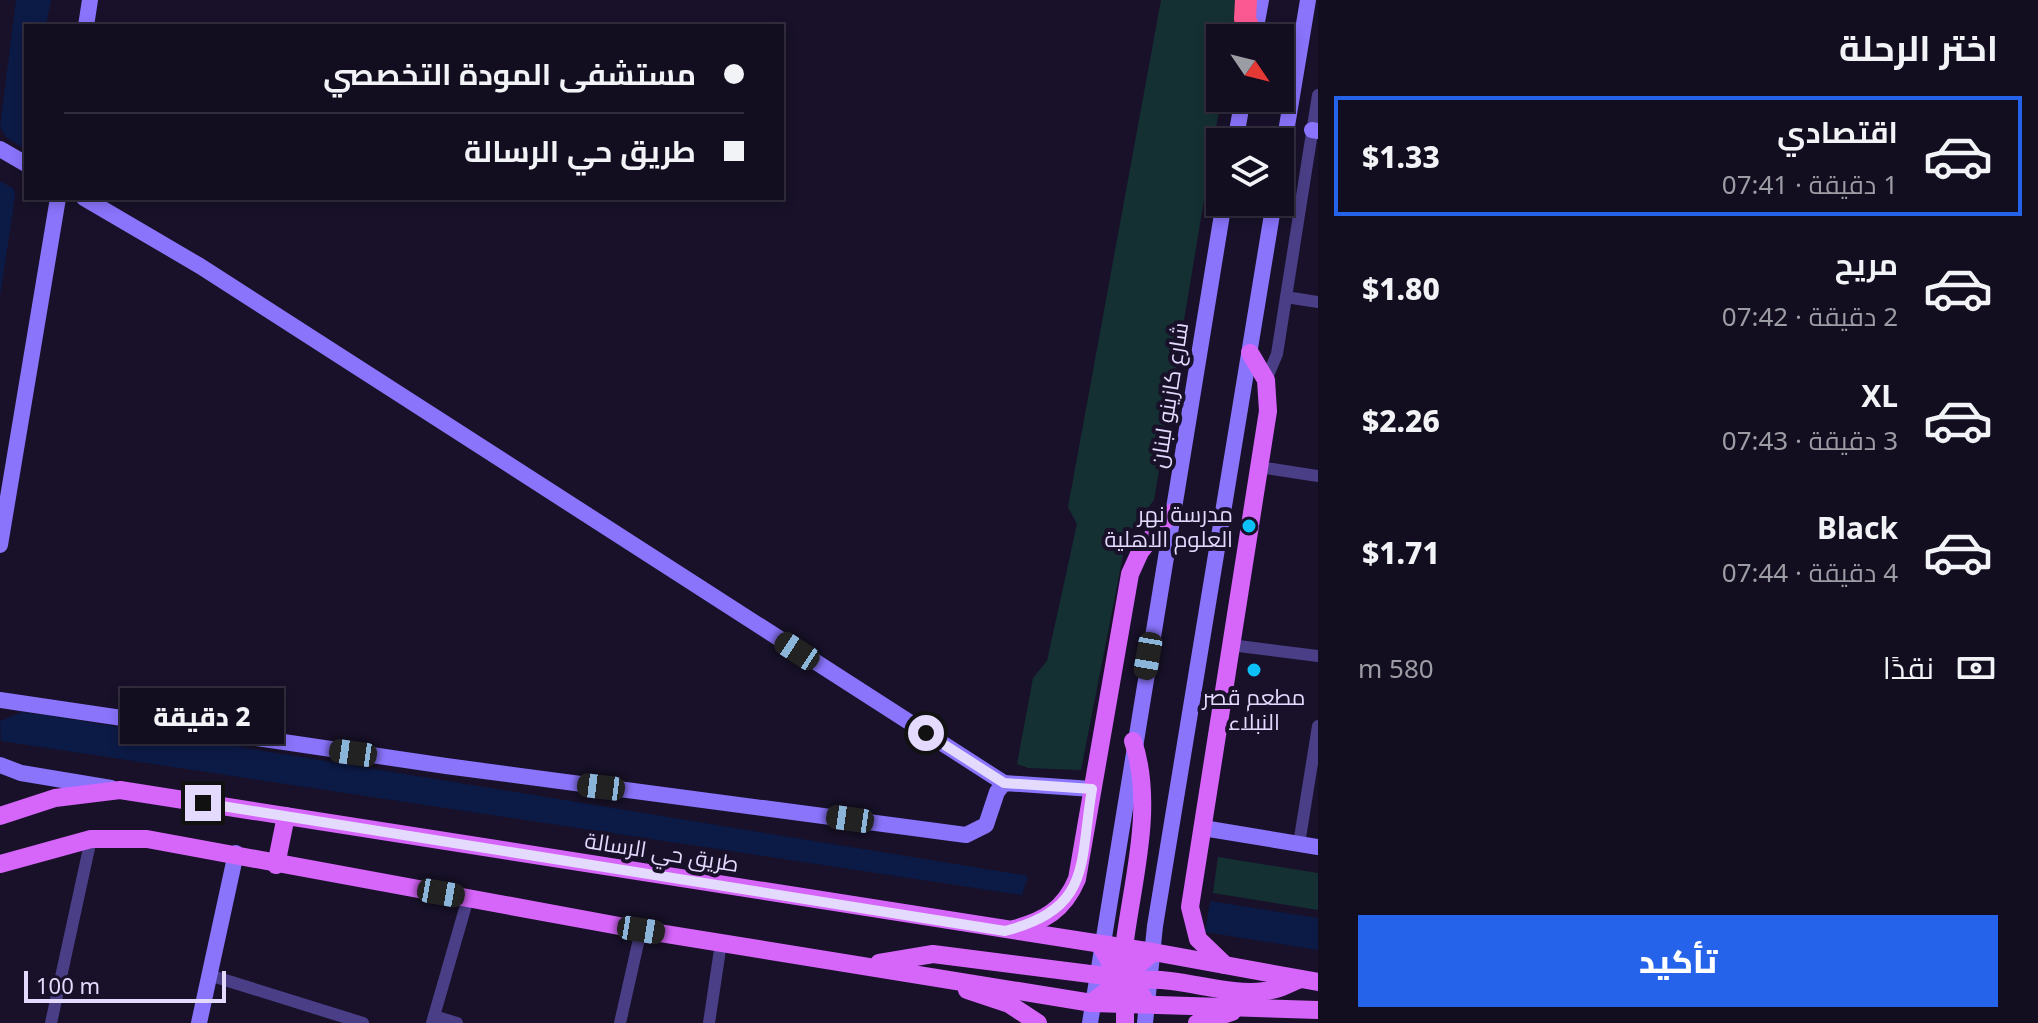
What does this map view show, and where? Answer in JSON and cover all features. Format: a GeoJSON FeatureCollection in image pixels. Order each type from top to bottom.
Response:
{"type":"FeatureCollection","features":[{"type":"Feature","properties":{"kind":"highway"},"geometry":{"type":"LineString","coordinates":[[1246,0],[1247,24]]}},
{"type":"Feature","properties":{"kind":"main road"},"geometry":{"type":"LineString","coordinates":[[1227,967],[1202,946],[1191,924],[1191,898],[1268,411],[1266,380],[1250,353]]}},
{"type":"Feature","properties":{"kind":"main road"},"geometry":{"type":"LineString","coordinates":[[1005,931],[1045,919],[1067,900],[1077,879],[1130,574],[1147,541],[1171,513]]}},
{"type":"Feature","properties":{"kind":"main road"},"geometry":{"type":"LineString","coordinates":[[1126,1014],[1130,978],[1124,948],[1145,794],[1142,767],[1133,741]]}},
{"type":"Feature","properties":{"kind":"main road","name":"طريق حي الرسالة"},"geometry":{"type":"LineString","coordinates":[[0,816],[55,798],[120,790],[1153,952],[1309,980]]}},
{"type":"Feature","properties":{"kind":"main road"},"geometry":{"type":"LineString","coordinates":[[276,865],[286,816]]}},
{"type":"Feature","properties":{"kind":"main road"},"geometry":{"type":"LineString","coordinates":[[0,864],[91,839],[147,839],[641,930],[1092,1003],[1126,1014],[1147,1004],[1252,1008],[1270,1016],[1318,1010]]}},
{"type":"Feature","properties":{"kind":"main road"},"geometry":{"type":"LineString","coordinates":[[1100,945],[1130,978],[1147,1004]]}},
{"type":"Feature","properties":{"kind":"main road"},"geometry":{"type":"LineString","coordinates":[[1092,1003],[1108,989],[1130,978],[1153,952]]}},
{"type":"Feature","properties":{"kind":"main road"},"geometry":{"type":"LineString","coordinates":[[872,965],[908,955],[933,954],[1095,976],[1250,992],[1309,980]]}},
{"type":"Feature","properties":{"kind":"main road"},"geometry":{"type":"LineString","coordinates":[[940,976],[967,990],[1009,1004],[1038,1023]]}},
{"type":"Feature","properties":{"kind":"main road"},"geometry":{"type":"LineString","coordinates":[[1197,1023],[1252,1008]]}},
{"type":"Feature","properties":{"kind":"street"},"geometry":{"type":"LineString","coordinates":[[86,24],[90,0]]}},
{"type":"Feature","properties":{"kind":"street"},"geometry":{"type":"LineString","coordinates":[[1257,24],[1261,0]]}},
{"type":"Feature","properties":{"kind":"street"},"geometry":{"type":"LineString","coordinates":[[1287,128],[1308,0]]}},
{"type":"Feature","properties":{"kind":"street"},"geometry":{"type":"LineString","coordinates":[[1266,380],[1277,354],[1315,130],[1318,95]]}},
{"type":"Feature","properties":{"kind":"street"},"geometry":{"type":"LineString","coordinates":[[0,149],[24,163]]}},
{"type":"Feature","properties":{"kind":"street"},"geometry":{"type":"LineString","coordinates":[[0,545],[58,200]]}},
{"type":"Feature","properties":{"kind":"street"},"geometry":{"type":"LineString","coordinates":[[87,200],[200,266],[1004,783],[1092,789]]}},
{"type":"Feature","properties":{"kind":"street","name":"شارع كازينو لبنان"},"geometry":{"type":"LineString","coordinates":[[1090,1023],[1133,741],[1222,216]]}},
{"type":"Feature","properties":{"kind":"street"},"geometry":{"type":"LineString","coordinates":[[1153,952],[1272,216]]}},
{"type":"Feature","properties":{"kind":"street"},"geometry":{"type":"LineString","coordinates":[[1286,297],[1318,302]]}},
{"type":"Feature","properties":{"kind":"street"},"geometry":{"type":"LineString","coordinates":[[1259,467],[1318,476]]}},
{"type":"Feature","properties":{"kind":"street"},"geometry":{"type":"LineString","coordinates":[[1231,645],[1318,656]]}},
{"type":"Feature","properties":{"kind":"street"},"geometry":{"type":"LineString","coordinates":[[0,700],[446,766],[966,835],[986,825],[997,792],[1004,783]]}},
{"type":"Feature","properties":{"kind":"street"},"geometry":{"type":"LineString","coordinates":[[1299,844],[1318,726]]}},
{"type":"Feature","properties":{"kind":"street"},"geometry":{"type":"LineString","coordinates":[[0,765],[21,773],[120,790]]}},
{"type":"Feature","properties":{"kind":"street"},"geometry":{"type":"LineString","coordinates":[[1203,828],[1318,847]]}},
{"type":"Feature","properties":{"kind":"street"},"geometry":{"type":"LineString","coordinates":[[51,1023],[91,839]]}},
{"type":"Feature","properties":{"kind":"street"},"geometry":{"type":"LineString","coordinates":[[199,1023],[236,853]]}},
{"type":"Feature","properties":{"kind":"street"},"geometry":{"type":"LineString","coordinates":[[457,1023],[433,1020],[468,898]]}},
{"type":"Feature","properties":{"kind":"street"},"geometry":{"type":"LineString","coordinates":[[620,1023],[641,930]]}},
{"type":"Feature","properties":{"kind":"street"},"geometry":{"type":"LineString","coordinates":[[709,1023],[721,943]]}},
{"type":"Feature","properties":{"kind":"street"},"geometry":{"type":"LineString","coordinates":[[209,975],[363,1023]]}},
{"type":"Feature","properties":{"kind":"street"},"geometry":{"type":"LineString","coordinates":[[1145,1023],[1147,1004]]}},
{"type":"Feature","properties":{"kind":"green space"},"geometry":{"type":"Polygon","coordinates":[[[1161,0],[1237,0],[1233,24],[1206,24],[1206,112],[1219,112],[1216,128],[1206,128],[1206,188],[1154,500],[1127,535],[1081,770],[1028,768],[1017,764],[1033,678],[1047,661],[1077,524],[1068,507],[1161,0]]]}},
{"type":"Feature","properties":{"kind":"green space"},"geometry":{"type":"Polygon","coordinates":[[[1218,857],[1318,873],[1318,910],[1213,893],[1218,857]]]}},
{"type":"Feature","properties":{"kind":"water"},"geometry":{"type":"Polygon","coordinates":[[[16,0],[51,0],[46,24],[24,24],[24,148],[7,138],[0,127],[16,0]]]}},
{"type":"Feature","properties":{"kind":"water"},"geometry":{"type":"Polygon","coordinates":[[[0,181],[14,189],[15,196],[0,297],[0,181]]]}},
{"type":"Feature","properties":{"kind":"water"},"geometry":{"type":"Polygon","coordinates":[[[22,712],[1028,876],[1022,895],[1,741],[0,721],[22,712]]]}},
{"type":"Feature","properties":{"kind":"water"},"geometry":{"type":"Polygon","coordinates":[[[1210,901],[1318,918],[1318,950],[1205,932],[1210,901]]]}},
{"type":"Feature","properties":{"kind":"place","name":"مدرسة نهر العلوم الاهلية"},"geometry":{"type":"Point","coordinates":[1249,526]}},
{"type":"Feature","properties":{"kind":"place","name":"مطعم قصر النبلاء"},"geometry":{"type":"Point","coordinates":[1254,670]}},
{"type":"Feature","properties":{"kind":"route"},"geometry":{"type":"LineString","coordinates":[[203,803],[1005,931],[1045,919],[1067,900],[1077,879],[1092,789],[1004,783],[926,733]]}}]}
